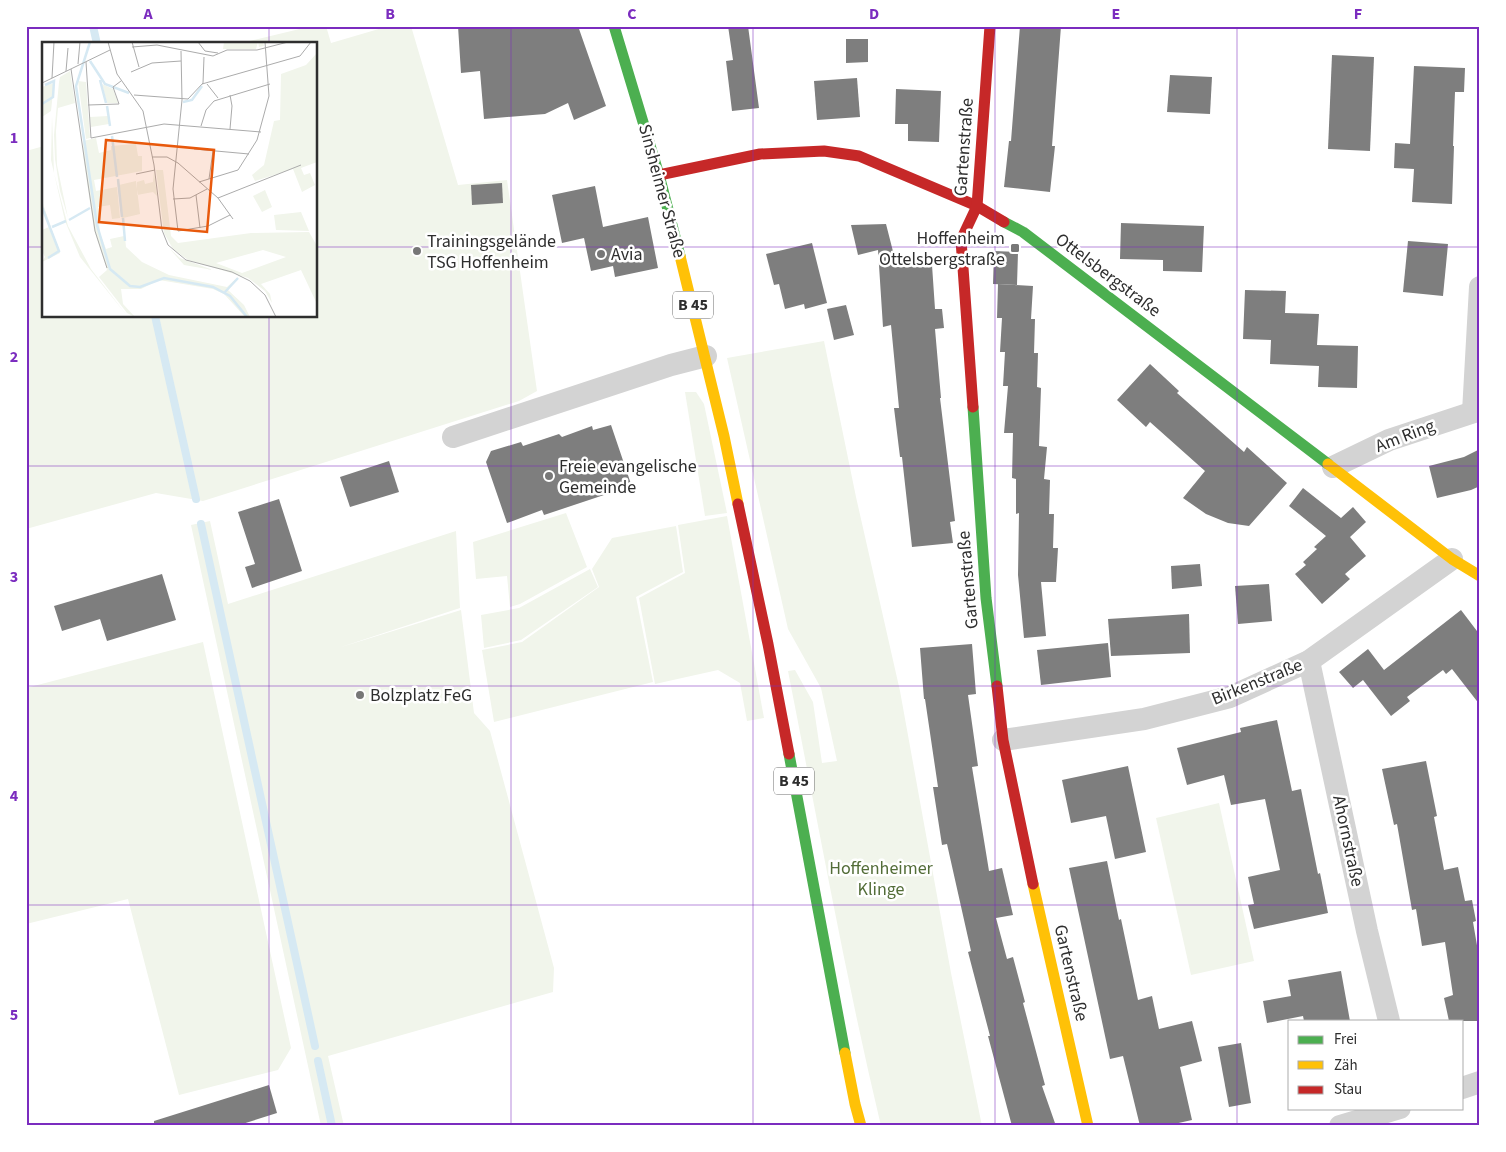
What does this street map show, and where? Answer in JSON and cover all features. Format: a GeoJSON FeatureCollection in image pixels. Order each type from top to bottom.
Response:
{"type":"FeatureCollection","features":[{"type":"Feature","properties":{"kind":"street","name":"Sinsheimer Straße"},"geometry":{"type":"LineString","coordinates":[[614,26],[659,175],[706,356],[724,436],[768,644],[855,1104],[861,1126]]}},
{"type":"Feature","properties":{"kind":"street","name":"Gartenstraße"},"geometry":{"type":"LineString","coordinates":[[990,26],[977,206],[961,240],[986,598],[1003,740],[1028,863],[1088,1126]]}},
{"type":"Feature","properties":{"kind":"street","name":"Ottelsbergstraße"},"geometry":{"type":"LineString","coordinates":[[659,175],[760,154],[824,151],[859,156],[977,206],[1023,232],[1452,559],[1480,576]]}},
{"type":"Feature","properties":{"kind":"street"},"geometry":{"type":"LineString","coordinates":[[1476,411],[1480,287]]}},
{"type":"Feature","properties":{"kind":"street"},"geometry":{"type":"LineString","coordinates":[[453,437],[661,368],[706,356]]}},
{"type":"Feature","properties":{"kind":"street","name":"Am Ring"},"geometry":{"type":"LineString","coordinates":[[1333,467],[1389,440],[1476,411]]}},
{"type":"Feature","properties":{"kind":"street","name":"Birkenstraße"},"geometry":{"type":"LineString","coordinates":[[1003,740],[1144,719],[1230,698],[1309,662],[1452,559]]}},
{"type":"Feature","properties":{"kind":"street","name":"Ahornstraße"},"geometry":{"type":"LineString","coordinates":[[1309,662],[1367,931],[1389,1020]]}},
{"type":"Feature","properties":{"kind":"street"},"geometry":{"type":"LineString","coordinates":[[1464,1087],[1480,1082]]}},
{"type":"Feature","properties":{"kind":"street"},"geometry":{"type":"LineString","coordinates":[[1340,1126],[1393,1110]]}},
{"type":"Feature","properties":{"kind":"green space","name":"Trainingsgelände TSG Hoffenheim"},"geometry":{"type":"Polygon","coordinates":[[[312,26],[326,26],[331,43],[389,26],[411,26],[458,185],[507,180],[537,391],[519,401],[203,501],[156,493],[26,529],[26,151],[42,147],[42,318],[318,318],[318,42],[245,42],[312,26]]]}},
{"type":"Feature","properties":{"kind":"green space","name":"Hoffenheimer Klinge"},"geometry":{"type":"Polygon","coordinates":[[[824,341],[856,497],[900,691],[951,973],[982,1126],[881,1126],[844,956],[788,671],[795,670],[813,702],[822,763],[837,761],[821,688],[788,629],[727,358],[824,341]]]}},
{"type":"Feature","properties":{"kind":"green space"},"geometry":{"type":"Polygon","coordinates":[[[685,392],[696,392],[704,404],[727,513],[705,516],[685,392]]]}},
{"type":"Feature","properties":{"kind":"green space"},"geometry":{"type":"Polygon","coordinates":[[[566,513],[587,567],[520,604],[510,607],[507,576],[476,579],[473,542],[566,513]]]}},
{"type":"Feature","properties":{"kind":"green space"},"geometry":{"type":"Polygon","coordinates":[[[727,516],[764,718],[747,721],[740,683],[718,670],[655,684],[639,598],[685,573],[678,525],[727,516]]]}},
{"type":"Feature","properties":{"kind":"green space"},"geometry":{"type":"Polygon","coordinates":[[[210,521],[228,604],[456,531],[460,608],[338,648],[461,610],[474,713],[490,731],[554,968],[553,992],[328,1056],[344,1126],[321,1126],[191,525],[210,521]]]}},
{"type":"Feature","properties":{"kind":"green space"},"geometry":{"type":"Polygon","coordinates":[[[676,526],[683,572],[636,597],[653,682],[494,722],[482,650],[522,642],[599,587],[592,569],[612,538],[676,526]]]}},
{"type":"Feature","properties":{"kind":"green space"},"geometry":{"type":"Polygon","coordinates":[[[590,569],[598,587],[521,640],[484,648],[481,615],[519,608],[590,569]]]}},
{"type":"Feature","properties":{"kind":"green space"},"geometry":{"type":"Polygon","coordinates":[[[203,642],[291,1048],[278,1070],[179,1095],[128,899],[26,924],[26,688],[203,642]]]}},
{"type":"Feature","properties":{"kind":"green space"},"geometry":{"type":"Polygon","coordinates":[[[1219,803],[1254,961],[1191,975],[1156,818],[1219,803]]]}},
{"type":"Feature","properties":{"kind":"building"},"geometry":{"type":"Polygon","coordinates":[[[458,26],[578,26],[606,106],[574,120],[568,103],[545,114],[484,119],[480,71],[461,73],[458,26]]]}},
{"type":"Feature","properties":{"kind":"building"},"geometry":{"type":"Polygon","coordinates":[[[728,26],[748,26],[759,108],[732,111],[726,61],[733,60],[728,26]]]}},
{"type":"Feature","properties":{"kind":"building"},"geometry":{"type":"Polygon","coordinates":[[[1020,26],[1061,26],[1052,146],[1055,146],[1050,192],[1004,187],[1009,141],[1011,141],[1020,26]]]}},
{"type":"Feature","properties":{"kind":"building"},"geometry":{"type":"Polygon","coordinates":[[[846,39],[868,39],[868,62],[846,63],[846,39]]]}},
{"type":"Feature","properties":{"kind":"building"},"geometry":{"type":"Polygon","coordinates":[[[1332,55],[1374,57],[1370,151],[1328,149],[1332,55]]]}},
{"type":"Feature","properties":{"kind":"building"},"geometry":{"type":"Polygon","coordinates":[[[1414,66],[1465,68],[1464,92],[1455,92],[1452,204],[1412,202],[1414,169],[1394,168],[1395,143],[1410,144],[1414,66]]]}},
{"type":"Feature","properties":{"kind":"building"},"geometry":{"type":"Polygon","coordinates":[[[1170,75],[1212,77],[1210,114],[1167,112],[1170,75]]]}},
{"type":"Feature","properties":{"kind":"building"},"geometry":{"type":"Polygon","coordinates":[[[857,78],[860,117],[817,120],[814,81],[857,78]]]}},
{"type":"Feature","properties":{"kind":"building"},"geometry":{"type":"Polygon","coordinates":[[[896,89],[941,91],[939,142],[908,141],[908,124],[895,124],[896,89]]]}},
{"type":"Feature","properties":{"kind":"building"},"geometry":{"type":"Polygon","coordinates":[[[502,183],[503,203],[472,205],[471,185],[502,183]]]}},
{"type":"Feature","properties":{"kind":"building"},"geometry":{"type":"Polygon","coordinates":[[[595,186],[603,227],[648,217],[658,268],[615,277],[613,266],[591,271],[584,238],[562,243],[552,195],[595,186]]]}},
{"type":"Feature","properties":{"kind":"building"},"geometry":{"type":"Polygon","coordinates":[[[1121,223],[1204,226],[1202,272],[1163,271],[1163,260],[1120,259],[1121,223]]]}},
{"type":"Feature","properties":{"kind":"building"},"geometry":{"type":"Polygon","coordinates":[[[886,224],[897,267],[932,265],[935,309],[942,309],[944,328],[935,329],[940,398],[955,521],[950,522],[953,543],[912,547],[902,457],[900,457],[894,408],[899,408],[891,325],[883,327],[878,250],[858,255],[851,225],[886,224]]]}},
{"type":"Feature","properties":{"kind":"building"},"geometry":{"type":"Polygon","coordinates":[[[1408,241],[1448,244],[1443,296],[1403,292],[1408,241]]]}},
{"type":"Feature","properties":{"kind":"building"},"geometry":{"type":"Polygon","coordinates":[[[812,243],[827,303],[805,309],[804,304],[785,309],[779,284],[774,285],[766,254],[812,243]]]}},
{"type":"Feature","properties":{"kind":"building"},"geometry":{"type":"Polygon","coordinates":[[[994,251],[1018,252],[1017,285],[993,284],[994,251]]]}},
{"type":"Feature","properties":{"kind":"building"},"geometry":{"type":"Polygon","coordinates":[[[998,284],[1033,286],[1031,319],[1035,319],[1034,353],[1038,353],[1037,387],[1041,388],[1039,446],[1047,447],[1044,479],[1050,480],[1049,514],[1054,514],[1053,548],[1058,548],[1056,582],[1041,582],[1046,636],[1024,638],[1018,575],[1019,513],[1016,514],[1016,479],[1012,478],[1013,433],[1004,433],[1008,386],[1003,386],[1005,352],[1000,352],[1002,318],[997,318],[998,284]]]}},
{"type":"Feature","properties":{"kind":"building"},"geometry":{"type":"Polygon","coordinates":[[[1245,290],[1286,291],[1285,313],[1319,314],[1317,345],[1358,346],[1357,388],[1318,387],[1319,366],[1270,364],[1271,340],[1243,339],[1245,290]]]}},
{"type":"Feature","properties":{"kind":"building"},"geometry":{"type":"Polygon","coordinates":[[[846,305],[854,335],[834,340],[827,309],[846,305]]]}},
{"type":"Feature","properties":{"kind":"building"},"geometry":{"type":"Polygon","coordinates":[[[1150,364],[1179,391],[1177,393],[1244,452],[1247,447],[1287,483],[1249,526],[1228,523],[1206,514],[1183,498],[1205,471],[1150,422],[1146,427],[1117,400],[1150,364]]]}},
{"type":"Feature","properties":{"kind":"building","name":"Freie evangelische Gemeinde"},"geometry":{"type":"Polygon","coordinates":[[[611,425],[631,484],[544,515],[542,510],[507,523],[486,462],[491,451],[521,442],[523,446],[559,434],[562,437],[592,426],[593,430],[611,425]]]}},
{"type":"Feature","properties":{"kind":"building"},"geometry":{"type":"Polygon","coordinates":[[[1480,449],[1480,486],[1437,498],[1429,466],[1464,457],[1480,449]]]}},
{"type":"Feature","properties":{"kind":"building"},"geometry":{"type":"Polygon","coordinates":[[[389,461],[399,492],[350,507],[340,477],[389,461]]]}},
{"type":"Feature","properties":{"kind":"building"},"geometry":{"type":"Polygon","coordinates":[[[1303,488],[1341,518],[1353,507],[1366,522],[1350,537],[1366,556],[1345,574],[1350,579],[1322,604],[1295,574],[1306,565],[1303,562],[1317,549],[1314,547],[1326,536],[1289,506],[1303,488]]]}},
{"type":"Feature","properties":{"kind":"building"},"geometry":{"type":"Polygon","coordinates":[[[279,499],[302,571],[252,588],[245,567],[255,564],[238,512],[279,499]]]}},
{"type":"Feature","properties":{"kind":"building"},"geometry":{"type":"Polygon","coordinates":[[[1200,564],[1202,586],[1172,589],[1171,566],[1200,564]]]}},
{"type":"Feature","properties":{"kind":"building"},"geometry":{"type":"Polygon","coordinates":[[[162,574],[176,620],[107,641],[100,619],[62,631],[54,606],[162,574]]]}},
{"type":"Feature","properties":{"kind":"building"},"geometry":{"type":"Polygon","coordinates":[[[1269,584],[1272,621],[1238,624],[1235,586],[1269,584]]]}},
{"type":"Feature","properties":{"kind":"building"},"geometry":{"type":"Polygon","coordinates":[[[1461,610],[1480,635],[1480,705],[1452,669],[1446,674],[1443,670],[1407,697],[1410,701],[1391,716],[1363,680],[1353,688],[1339,672],[1368,649],[1384,670],[1461,610]]]}},
{"type":"Feature","properties":{"kind":"building"},"geometry":{"type":"Polygon","coordinates":[[[1189,614],[1190,653],[1111,656],[1108,619],[1189,614]]]}},
{"type":"Feature","properties":{"kind":"building"},"geometry":{"type":"Polygon","coordinates":[[[1108,643],[1111,677],[1041,685],[1037,650],[1108,643]]]}},
{"type":"Feature","properties":{"kind":"building"},"geometry":{"type":"Polygon","coordinates":[[[972,644],[976,694],[968,695],[978,766],[972,767],[989,871],[1002,868],[1013,915],[996,918],[1007,959],[1013,957],[1045,1085],[1042,1086],[1056,1126],[1012,1126],[968,952],[971,951],[947,844],[942,845],[933,787],[938,787],[924,699],[920,648],[972,644]]]}},
{"type":"Feature","properties":{"kind":"building"},"geometry":{"type":"Polygon","coordinates":[[[1277,720],[1292,791],[1301,789],[1328,913],[1254,929],[1248,905],[1254,904],[1248,877],[1280,870],[1265,799],[1231,805],[1224,775],[1187,785],[1177,748],[1241,732],[1240,728],[1277,720]]]}},
{"type":"Feature","properties":{"kind":"building"},"geometry":{"type":"Polygon","coordinates":[[[1426,761],[1437,816],[1434,817],[1444,870],[1458,867],[1465,901],[1472,900],[1476,921],[1473,922],[1480,963],[1480,1021],[1449,1020],[1444,998],[1453,995],[1445,942],[1422,946],[1416,909],[1412,910],[1397,824],[1394,825],[1382,769],[1426,761]]]}},
{"type":"Feature","properties":{"kind":"building"},"geometry":{"type":"Polygon","coordinates":[[[1128,766],[1146,852],[1115,859],[1106,816],[1071,823],[1062,780],[1128,766]]]}},
{"type":"Feature","properties":{"kind":"building"},"geometry":{"type":"Polygon","coordinates":[[[1107,861],[1138,1000],[1152,996],[1159,1029],[1192,1021],[1202,1061],[1180,1067],[1192,1120],[1165,1126],[1140,1126],[1123,1056],[1110,1059],[1069,868],[1107,861]]]}},
{"type":"Feature","properties":{"kind":"building"},"geometry":{"type":"Polygon","coordinates":[[[1341,971],[1350,1020],[1304,1020],[1303,1016],[1267,1023],[1263,1001],[1291,996],[1288,980],[1341,971]]]}},
{"type":"Feature","properties":{"kind":"building"},"geometry":{"type":"Polygon","coordinates":[[[1241,1043],[1251,1103],[1229,1107],[1218,1047],[1241,1043]]]}},
{"type":"Feature","properties":{"kind":"building"},"geometry":{"type":"Polygon","coordinates":[[[269,1085],[277,1113],[236,1126],[154,1126],[154,1121],[269,1085]]]}},
{"type":"Feature","properties":{"kind":"waterway"},"geometry":{"type":"LineString","coordinates":[[93,26],[97,42]]}},
{"type":"Feature","properties":{"kind":"waterway"},"geometry":{"type":"LineString","coordinates":[[155,318],[196,499]]}},
{"type":"Feature","properties":{"kind":"waterway"},"geometry":{"type":"LineString","coordinates":[[201,524],[315,1046]]}},
{"type":"Feature","properties":{"kind":"waterway"},"geometry":{"type":"LineString","coordinates":[[318,1061],[332,1126]]}},
{"type":"Feature","properties":{"kind":"traffic: fast"},"geometry":{"type":"LineString","coordinates":[[614,26],[659,175],[680,256]]}},
{"type":"Feature","properties":{"kind":"traffic: fast"},"geometry":{"type":"LineString","coordinates":[[1004,222],[1023,232],[1328,464]]}},
{"type":"Feature","properties":{"kind":"traffic: fast"},"geometry":{"type":"LineString","coordinates":[[973,407],[986,598],[997,686]]}},
{"type":"Feature","properties":{"kind":"traffic: fast"},"geometry":{"type":"LineString","coordinates":[[789,754],[845,1053]]}},
{"type":"Feature","properties":{"kind":"traffic: slow"},"geometry":{"type":"LineString","coordinates":[[680,256],[724,436],[738,504]]}},
{"type":"Feature","properties":{"kind":"traffic: slow"},"geometry":{"type":"LineString","coordinates":[[1328,464],[1452,559],[1480,576]]}},
{"type":"Feature","properties":{"kind":"traffic: slow"},"geometry":{"type":"LineString","coordinates":[[1033,884],[1088,1126]]}},
{"type":"Feature","properties":{"kind":"traffic: slow"},"geometry":{"type":"LineString","coordinates":[[845,1053],[861,1126]]}},
{"type":"Feature","properties":{"kind":"traffic: jam"},"geometry":{"type":"LineString","coordinates":[[973,407],[961,240],[977,206],[990,26]]}},
{"type":"Feature","properties":{"kind":"traffic: jam"},"geometry":{"type":"LineString","coordinates":[[659,175],[760,154],[824,151],[859,156],[977,206],[1004,222]]}},
{"type":"Feature","properties":{"kind":"traffic: jam"},"geometry":{"type":"LineString","coordinates":[[738,504],[789,754]]}},
{"type":"Feature","properties":{"kind":"traffic: jam"},"geometry":{"type":"LineString","coordinates":[[997,686],[1003,740],[1033,884]]}},
{"type":"Feature","properties":{"kind":"place","name":"Hoffenheim Ottelsbergstraße"},"geometry":{"type":"Point","coordinates":[1015,248]}},
{"type":"Feature","properties":{"kind":"place","name":"Trainingsgelände TSG Hoffenheim"},"geometry":{"type":"Point","coordinates":[417,251]}},
{"type":"Feature","properties":{"kind":"place","name":"Avia"},"geometry":{"type":"Point","coordinates":[601,254]}},
{"type":"Feature","properties":{"kind":"place","name":"Freie evangelische Gemeinde"},"geometry":{"type":"Point","coordinates":[549,476]}},
{"type":"Feature","properties":{"kind":"place","name":"Bolzplatz FeG"},"geometry":{"type":"Point","coordinates":[360,695]}}]}
